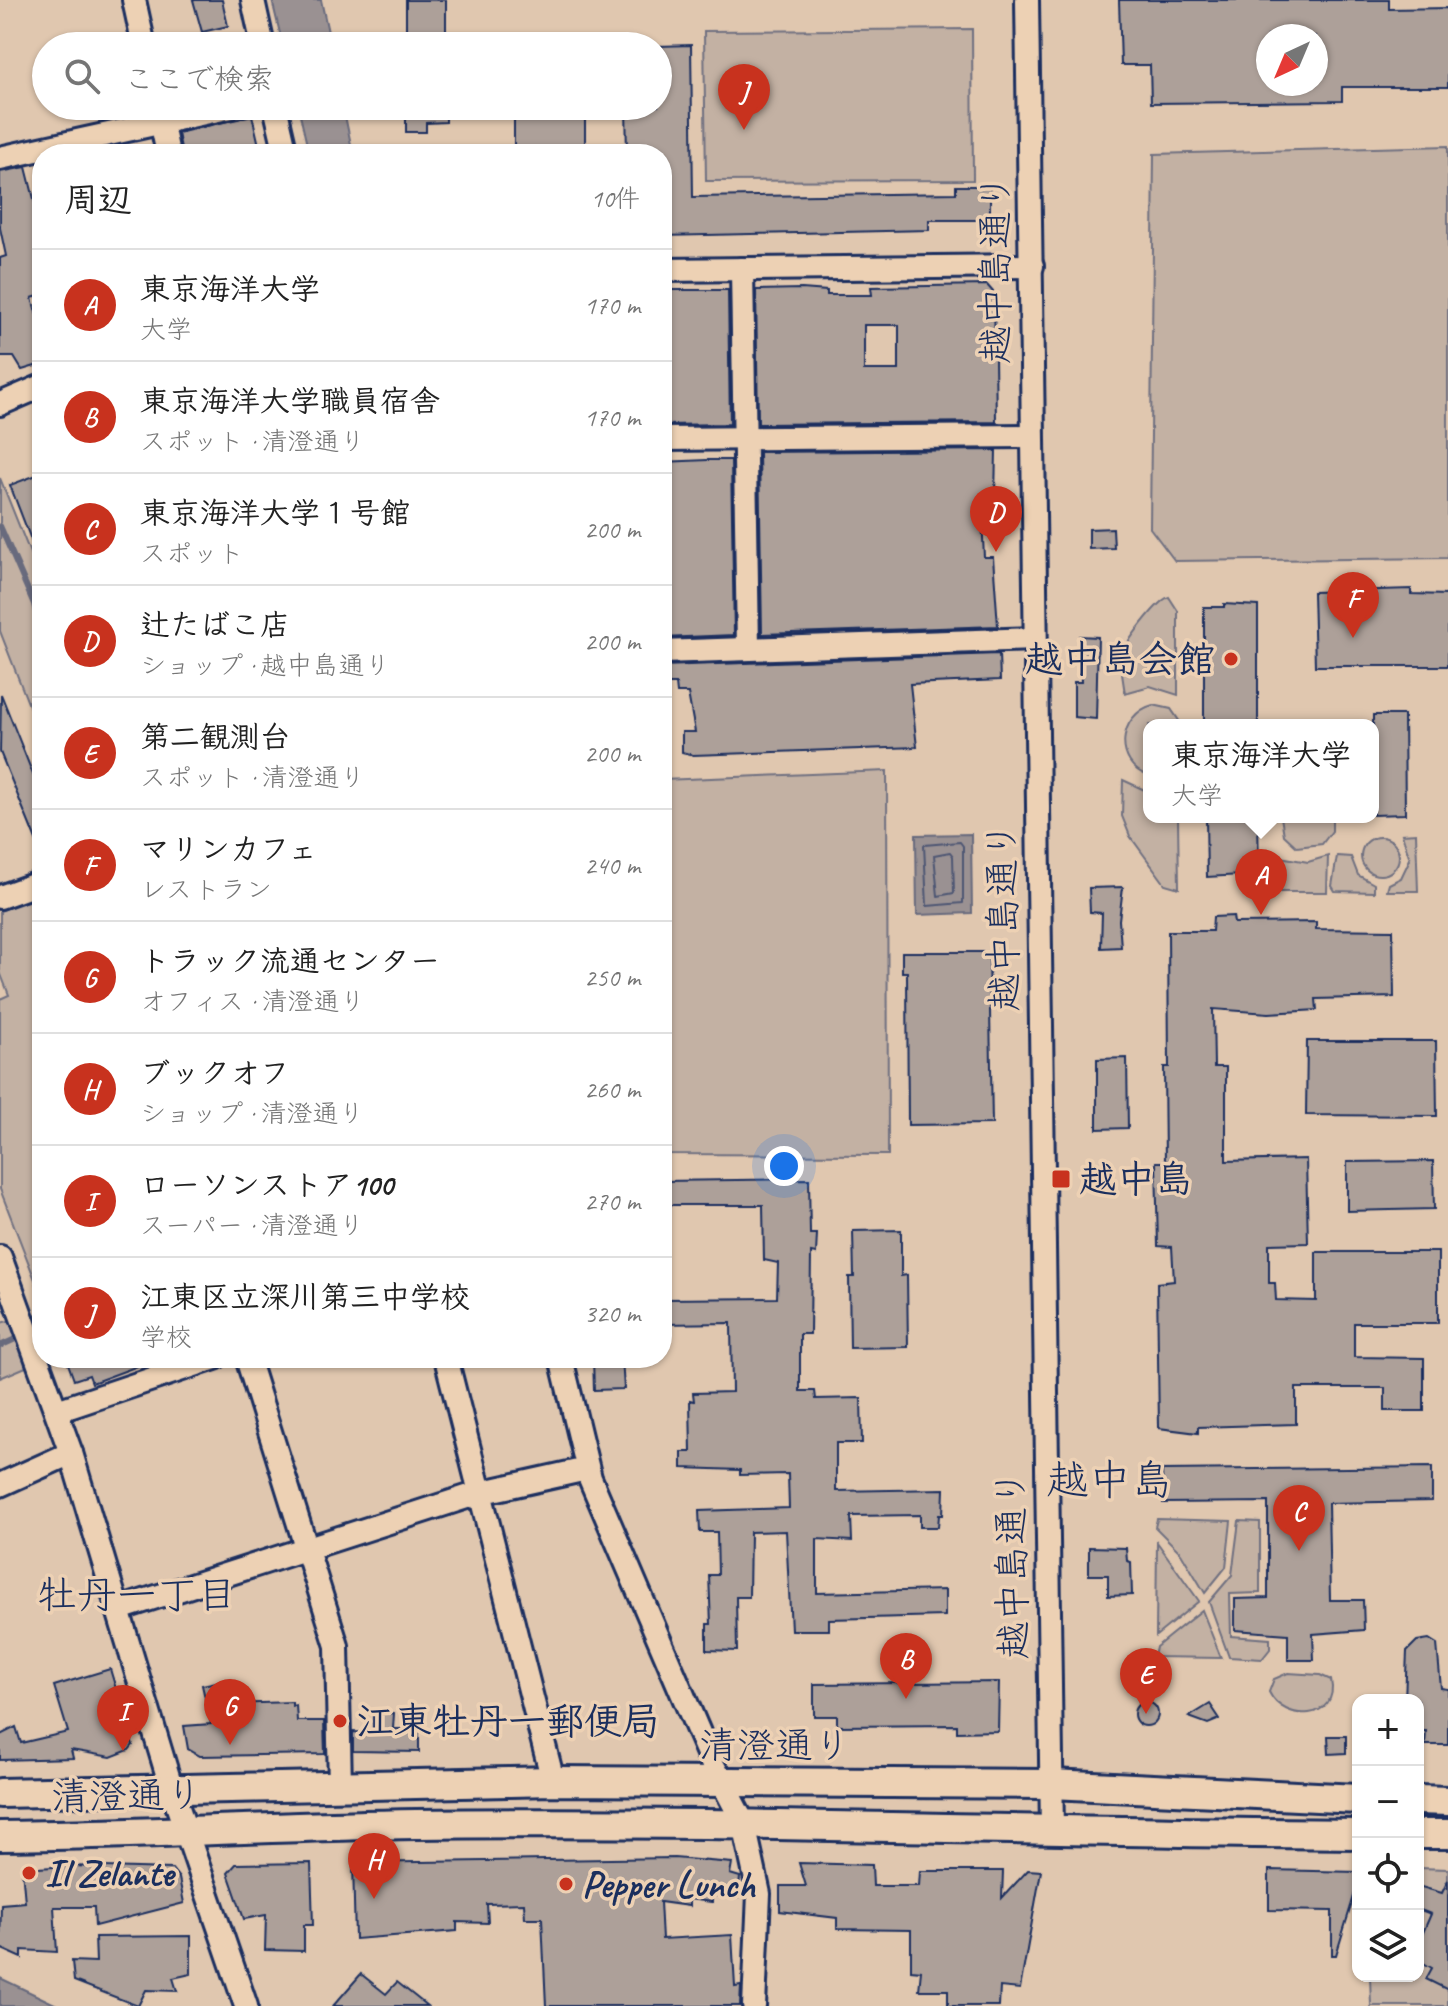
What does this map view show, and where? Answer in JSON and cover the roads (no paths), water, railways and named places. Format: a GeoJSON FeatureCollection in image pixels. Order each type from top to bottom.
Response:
{"type":"FeatureCollection","features":[{"type":"Feature","properties":{"kind":"main road","name":"清澄通り"},"geometry":{"type":"LineString","coordinates":[[0,1793],[553,1781],[718,1773],[1052,1784],[1352,1799]]}},
{"type":"Feature","properties":{"kind":"main road"},"geometry":{"type":"LineString","coordinates":[[1424,1800],[1448,1801]]}},
{"type":"Feature","properties":{"kind":"main road","name":"清澄通り"},"geometry":{"type":"LineString","coordinates":[[0,1836],[188,1834],[413,1824],[744,1824],[1052,1832],[1352,1834]]}},
{"type":"Feature","properties":{"kind":"main road"},"geometry":{"type":"LineString","coordinates":[[1424,1834],[1448,1834]]}},
{"type":"Feature","properties":{"kind":"street"},"geometry":{"type":"LineString","coordinates":[[134,0],[141,32]]}},
{"type":"Feature","properties":{"kind":"street"},"geometry":{"type":"LineString","coordinates":[[253,0],[260,32]]}},
{"type":"Feature","properties":{"kind":"street","name":"越中島通り"},"geometry":{"type":"LineString","coordinates":[[1027,0],[1052,1832]]}},
{"type":"Feature","properties":{"kind":"street"},"geometry":{"type":"LineString","coordinates":[[52,144],[141,120]]}},
{"type":"Feature","properties":{"kind":"street"},"geometry":{"type":"LineString","coordinates":[[161,120],[166,144]]}},
{"type":"Feature","properties":{"kind":"street"},"geometry":{"type":"LineString","coordinates":[[278,120],[284,144]]}},
{"type":"Feature","properties":{"kind":"street"},"geometry":{"type":"LineString","coordinates":[[0,158],[32,149]]}},
{"type":"Feature","properties":{"kind":"street"},"geometry":{"type":"LineString","coordinates":[[672,270],[1032,266]]}},
{"type":"Feature","properties":{"kind":"street"},"geometry":{"type":"LineString","coordinates":[[742,269],[748,648]]}},
{"type":"Feature","properties":{"kind":"street"},"geometry":{"type":"LineString","coordinates":[[0,404],[32,390]]}},
{"type":"Feature","properties":{"kind":"street"},"geometry":{"type":"LineString","coordinates":[[672,439],[1031,436]]}},
{"type":"Feature","properties":{"kind":"street"},"geometry":{"type":"LineString","coordinates":[[672,652],[1034,639]]}},
{"type":"Feature","properties":{"kind":"street"},"geometry":{"type":"LineString","coordinates":[[0,897],[32,886]]}},
{"type":"Feature","properties":{"kind":"street"},"geometry":{"type":"LineString","coordinates":[[1,1261],[32,1339]]}},
{"type":"Feature","properties":{"kind":"street"},"geometry":{"type":"LineString","coordinates":[[43,1368],[172,1790],[246,2006]]}},
{"type":"Feature","properties":{"kind":"street"},"geometry":{"type":"LineString","coordinates":[[57,1411],[185,1368]]}},
{"type":"Feature","properties":{"kind":"street"},"geometry":{"type":"LineString","coordinates":[[250,1368],[337,1646],[340,1786]]}},
{"type":"Feature","properties":{"kind":"street"},"geometry":{"type":"LineString","coordinates":[[448,1368],[553,1781]]}},
{"type":"Feature","properties":{"kind":"street"},"geometry":{"type":"LineString","coordinates":[[563,1368],[587,1469],[718,1773],[744,1824],[759,1894],[754,2006]]}},
{"type":"Feature","properties":{"kind":"street"},"geometry":{"type":"LineString","coordinates":[[0,1485],[71,1453]]}},
{"type":"Feature","properties":{"kind":"street"},"geometry":{"type":"LineString","coordinates":[[119,1609],[479,1493],[587,1469]]}},
{"type":"Feature","properties":{"kind":"water"},"geometry":{"type":"Polygon","coordinates":[[[272,0],[321,0],[328,32],[280,32],[272,0]]]}},
{"type":"Feature","properties":{"kind":"water"},"geometry":{"type":"Polygon","coordinates":[[[301,120],[346,120],[351,144],[307,144],[301,120]]]}},
{"type":"Feature","properties":{"kind":"water"},"geometry":{"type":"Polygon","coordinates":[[[971,834],[972,913],[917,915],[916,835],[971,834]]]}},
{"type":"Feature","properties":{"kind":"water"},"geometry":{"type":"Polygon","coordinates":[[[0,1978],[59,2006],[0,2006],[0,1978]]]}},
{"type":"Feature","properties":{"kind":"waterway"},"geometry":{"type":"LineString","coordinates":[[0,526],[32,599]]}},
{"type":"Feature","properties":{"kind":"waterway"},"geometry":{"type":"LineString","coordinates":[[0,1346],[22,1336]]}},
{"type":"Feature","properties":{"kind":"place","name":"江東区立深川第三中学校"},"geometry":{"type":"Point","coordinates":[744,130]}},
{"type":"Feature","properties":{"kind":"place","name":"辻たばこ店"},"geometry":{"type":"Point","coordinates":[996,552]}},
{"type":"Feature","properties":{"kind":"place","name":"マリンカフェ"},"geometry":{"type":"Point","coordinates":[1353,638]}},
{"type":"Feature","properties":{"kind":"place","name":"越中島会館"},"geometry":{"type":"Point","coordinates":[1231,659]}},
{"type":"Feature","properties":{"kind":"place","name":"東京海洋大学"},"geometry":{"type":"Point","coordinates":[1261,915]}},
{"type":"Feature","properties":{"kind":"place","name":"越中島"},"geometry":{"type":"Point","coordinates":[1061,1179]}},
{"type":"Feature","properties":{"kind":"place","name":"東京海洋大学１号館"},"geometry":{"type":"Point","coordinates":[1299,1551]}},
{"type":"Feature","properties":{"kind":"place","name":"東京海洋大学職員宿舎"},"geometry":{"type":"Point","coordinates":[906,1699]}},
{"type":"Feature","properties":{"kind":"place","name":"第二観測台"},"geometry":{"type":"Point","coordinates":[1146,1714]}},
{"type":"Feature","properties":{"kind":"place","name":"江東牡丹一郵便局"},"geometry":{"type":"Point","coordinates":[340,1721]}},
{"type":"Feature","properties":{"kind":"place","name":"トラック流通センター"},"geometry":{"type":"Point","coordinates":[230,1745]}},
{"type":"Feature","properties":{"kind":"place","name":"ローソンストア100"},"geometry":{"type":"Point","coordinates":[123,1751]}},
{"type":"Feature","properties":{"kind":"place","name":"Il Zelante"},"geometry":{"type":"Point","coordinates":[29,1873]}},
{"type":"Feature","properties":{"kind":"place","name":"Pepper Lunch"},"geometry":{"type":"Point","coordinates":[566,1884]}},
{"type":"Feature","properties":{"kind":"place","name":"ブックオフ"},"geometry":{"type":"Point","coordinates":[374,1899]}},
{"type":"Feature","properties":{"kind":"district","name":"越中島"},"geometry":{"type":"Point","coordinates":[1110,1480]}},
{"type":"Feature","properties":{"kind":"district","name":"牡丹一丁目"},"geometry":{"type":"Point","coordinates":[137,1595]}}]}
